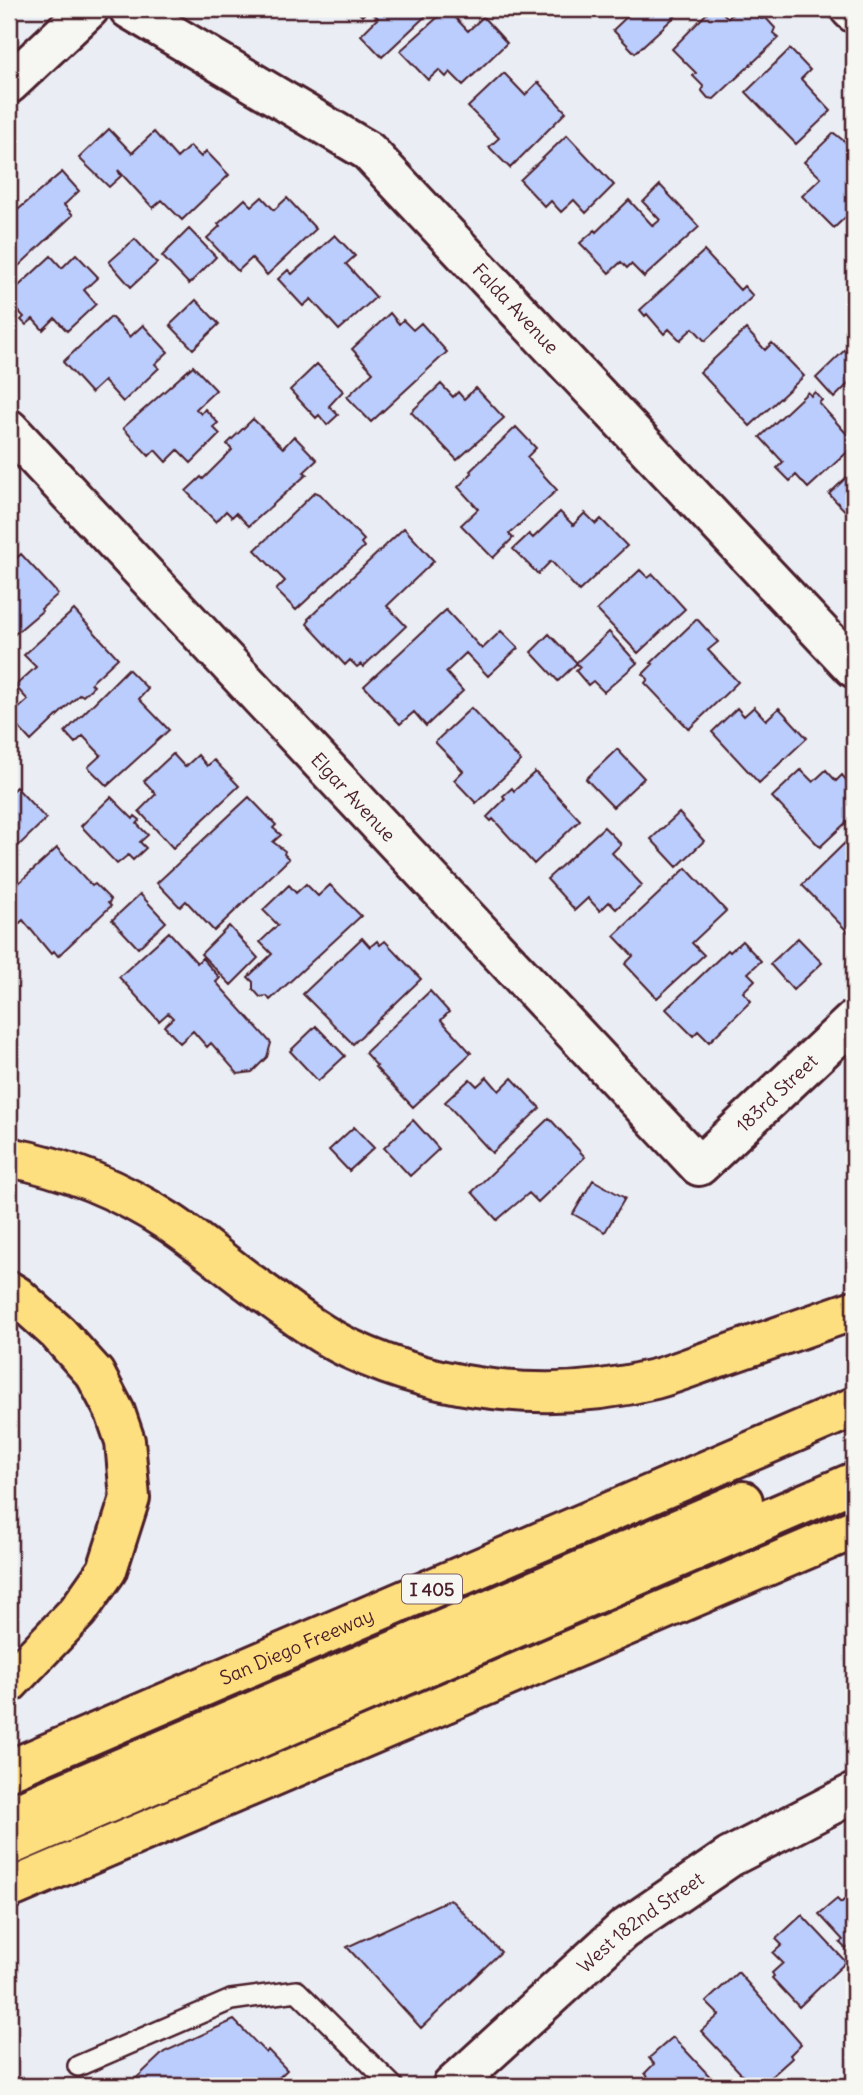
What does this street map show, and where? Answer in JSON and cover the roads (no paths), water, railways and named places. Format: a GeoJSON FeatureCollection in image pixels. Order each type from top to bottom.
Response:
{"type":"FeatureCollection","features":[{"type":"Feature","properties":{"kind":"highway"},"geometry":{"type":"LineString","coordinates":[[9,1157],[37,1162],[84,1177],[128,1197],[171,1223],[283,1306],[348,1348],[383,1363],[480,1388],[566,1392],[656,1379],[854,1310]]}},
{"type":"Feature","properties":{"kind":"highway"},"geometry":{"type":"LineString","coordinates":[[9,1292],[58,1332],[95,1374],[115,1412],[125,1441],[130,1498],[107,1570],[78,1611],[9,1683]]}},
{"type":"Feature","properties":{"kind":"highway","name":"San Diego Freeway"},"geometry":{"type":"LineString","coordinates":[[9,1770],[854,1407]]}},
{"type":"Feature","properties":{"kind":"highway"},"geometry":{"type":"LineString","coordinates":[[9,1816],[854,1453]]}},
{"type":"Feature","properties":{"kind":"highway"},"geometry":{"type":"LineString","coordinates":[[9,1846],[854,1482]]}},
{"type":"Feature","properties":{"kind":"highway"},"geometry":{"type":"LineString","coordinates":[[9,1889],[854,1529]]}},
{"type":"Feature","properties":{"kind":"street"},"geometry":{"type":"LineString","coordinates":[[9,84],[89,9]]}},
{"type":"Feature","properties":{"kind":"street","name":"Falda Avenue"},"geometry":{"type":"LineString","coordinates":[[129,9],[368,151],[854,668]]}},
{"type":"Feature","properties":{"kind":"street"},"geometry":{"type":"LineString","coordinates":[[850,9],[854,13]]}},
{"type":"Feature","properties":{"kind":"street","name":"Elgar Avenue"},"geometry":{"type":"LineString","coordinates":[[9,429],[699,1166]]}},
{"type":"Feature","properties":{"kind":"street","name":"183rd Street"},"geometry":{"type":"LineString","coordinates":[[699,1166],[854,1020]]}},
{"type":"Feature","properties":{"kind":"street","name":"West 182nd Street"},"geometry":{"type":"LineString","coordinates":[[453,2086],[623,1930],[730,1857],[854,1793]]}},
{"type":"Feature","properties":{"kind":"lane"},"geometry":{"type":"LineString","coordinates":[[78,2066],[231,2000],[297,1991],[393,2086]]}}]}
